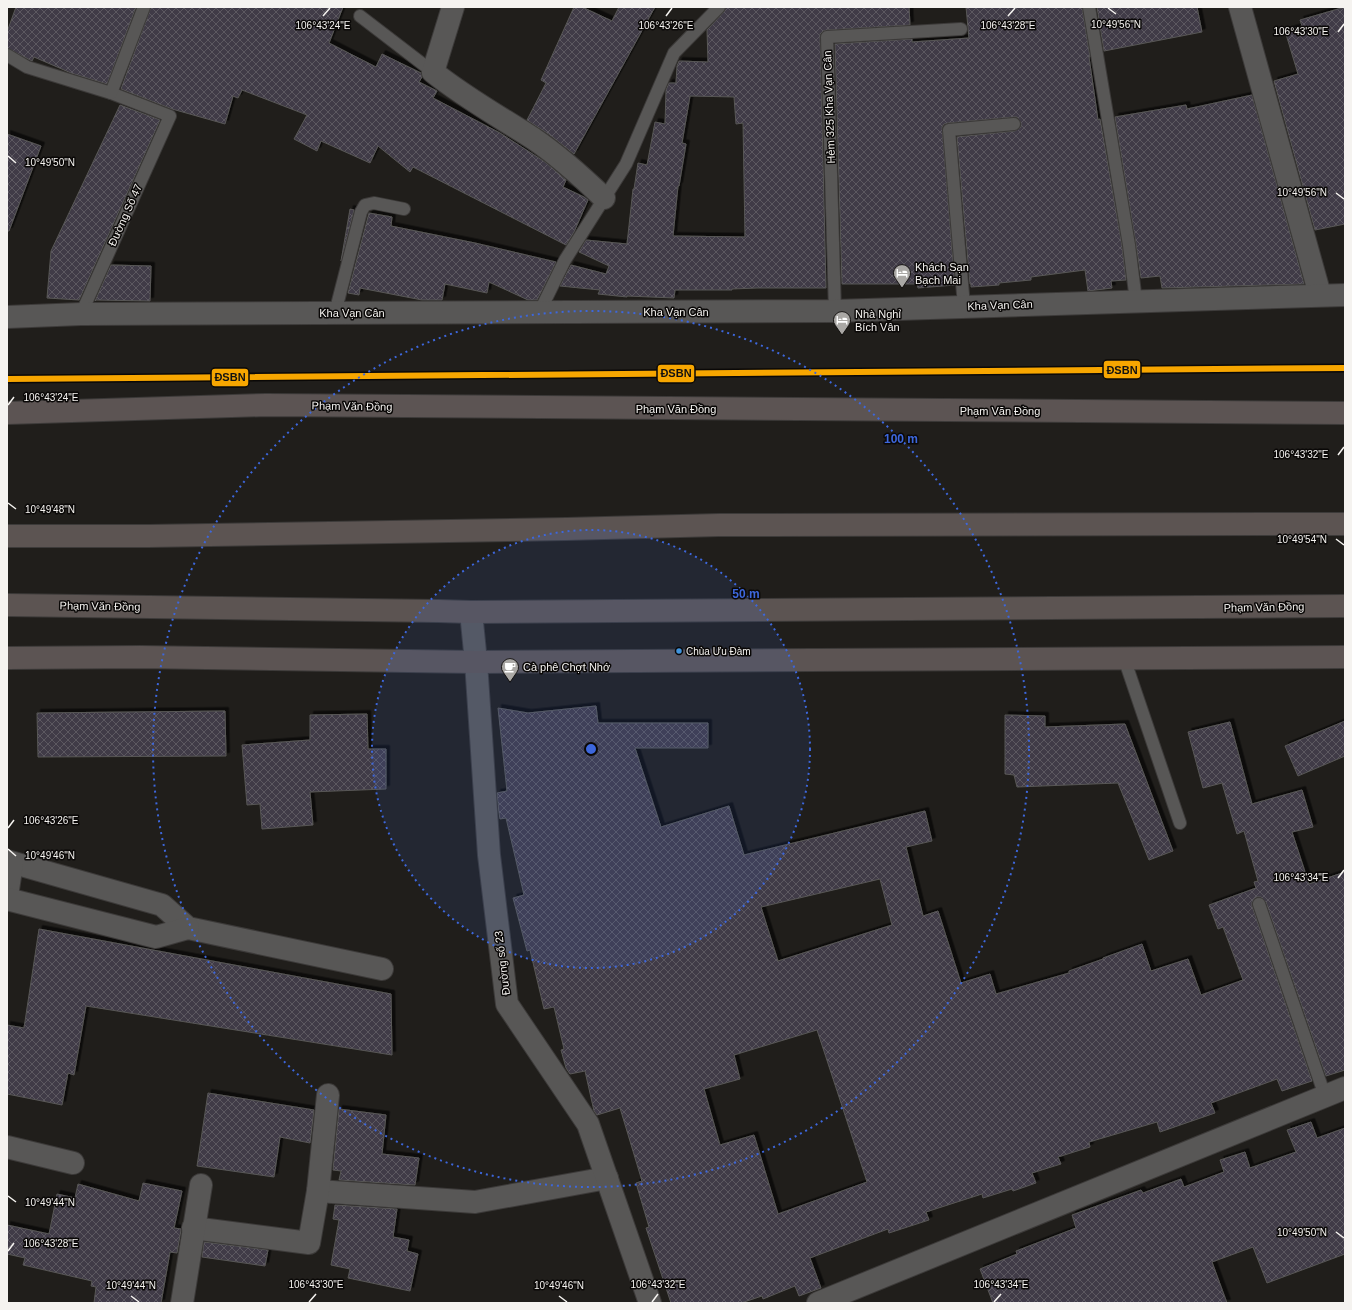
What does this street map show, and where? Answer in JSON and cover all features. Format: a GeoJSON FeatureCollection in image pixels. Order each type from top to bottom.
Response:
{"type":"FeatureCollection","features":[{"type":"Feature","properties":{"kind":"highway"},"geometry":{"type":"LineString","coordinates":[[7,536],[156,536],[719,525],[1345,524]]}},
{"type":"Feature","properties":{"kind":"highway","name":"Phạm Văn Đồng"},"geometry":{"type":"LineString","coordinates":[[7,605],[471,612],[1345,606]]}},
{"type":"Feature","properties":{"kind":"main road","name":"Phạm Văn Đồng"},"geometry":{"type":"LineString","coordinates":[[7,413],[266,405],[1345,413]]}},
{"type":"Feature","properties":{"kind":"main road"},"geometry":{"type":"LineString","coordinates":[[7,658],[140,657],[476,662],[1345,657]]}},
{"type":"Feature","properties":{"kind":"street"},"geometry":{"type":"LineString","coordinates":[[453,7],[433,72],[449,85],[535,140],[587,182],[604,198]]}},
{"type":"Feature","properties":{"kind":"street"},"geometry":{"type":"LineString","coordinates":[[1240,7],[1320,295]]}},
{"type":"Feature","properties":{"kind":"street","name":"Kha Vạn Cân"},"geometry":{"type":"LineString","coordinates":[[7,316],[81,314],[539,313],[835,310],[1345,295]]}},
{"type":"Feature","properties":{"kind":"street","name":"Đường số 23"},"geometry":{"type":"LineString","coordinates":[[471,612],[476,662],[489,855],[507,1004],[588,1124],[650,1303]]}},
{"type":"Feature","properties":{"kind":"street"},"geometry":{"type":"LineString","coordinates":[[188,928],[162,906],[10,862],[7,897],[156,937],[188,928],[382,969]]}},
{"type":"Feature","properties":{"kind":"street"},"geometry":{"type":"LineString","coordinates":[[818,1303],[1345,1088]]}},
{"type":"Feature","properties":{"kind":"street"},"geometry":{"type":"LineString","coordinates":[[193,1228],[309,1243],[318,1191],[328,1094]]}},
{"type":"Feature","properties":{"kind":"street"},"geometry":{"type":"LineString","coordinates":[[7,1147],[73,1163]]}},
{"type":"Feature","properties":{"kind":"street"},"geometry":{"type":"LineString","coordinates":[[318,1191],[475,1202],[607,1178]]}},
{"type":"Feature","properties":{"kind":"street"},"geometry":{"type":"LineString","coordinates":[[182,1303],[201,1185]]}},
{"type":"Feature","properties":{"kind":"lane"},"geometry":{"type":"LineString","coordinates":[[7,55],[27,67],[111,92],[144,7]]}},
{"type":"Feature","properties":{"kind":"lane"},"geometry":{"type":"LineString","coordinates":[[539,313],[565,260],[604,198],[615,184],[626,164],[674,53],[719,7]]}},
{"type":"Feature","properties":{"kind":"lane"},"geometry":{"type":"LineString","coordinates":[[1089,7],[1128,237],[1136,301]]}},
{"type":"Feature","properties":{"kind":"lane"},"geometry":{"type":"LineString","coordinates":[[360,16],[433,72]]}},
{"type":"Feature","properties":{"kind":"lane","name":"Hẻm 325 Kha Vạn Cân"},"geometry":{"type":"LineString","coordinates":[[835,310],[827,38],[961,29]]}},
{"type":"Feature","properties":{"kind":"lane","name":"Đường Số 47"},"geometry":{"type":"LineString","coordinates":[[81,314],[170,116],[111,92]]}},
{"type":"Feature","properties":{"kind":"lane"},"geometry":{"type":"LineString","coordinates":[[964,306],[949,130],[1014,124]]}},
{"type":"Feature","properties":{"kind":"lane"},"geometry":{"type":"LineString","coordinates":[[335,314],[361,212],[365,205],[374,203],[404,210]]}},
{"type":"Feature","properties":{"kind":"lane"},"geometry":{"type":"LineString","coordinates":[[1124,658],[1180,823]]}},
{"type":"Feature","properties":{"kind":"lane"},"geometry":{"type":"LineString","coordinates":[[1259,904],[1325,1096]]}},
{"type":"Feature","properties":{"kind":"building"},"geometry":{"type":"Polygon","coordinates":[[[16,7],[136,7],[107,84],[71,73],[34,57],[32,61],[7,48],[7,32],[16,7]]]}},
{"type":"Feature","properties":{"kind":"building"},"geometry":{"type":"Polygon","coordinates":[[[151,7],[343,7],[329,43],[376,67],[382,54],[421,73],[422,77],[419,82],[437,91],[433,98],[500,133],[545,162],[566,180],[563,187],[588,200],[574,232],[566,245],[413,167],[410,172],[378,146],[370,163],[321,141],[317,151],[294,139],[307,115],[242,90],[238,98],[233,96],[225,124],[172,109],[121,89],[151,7]]]}},
{"type":"Feature","properties":{"kind":"building"},"geometry":{"type":"Polygon","coordinates":[[[574,7],[582,7],[612,21],[619,7],[655,7],[574,154],[550,135],[527,120],[546,83],[541,80],[574,7]]]}},
{"type":"Feature","properties":{"kind":"building"},"geometry":{"type":"Polygon","coordinates":[[[726,7],[909,7],[910,25],[827,30],[820,34],[826,288],[675,290],[674,298],[627,297],[598,294],[600,290],[560,286],[571,265],[606,274],[609,266],[579,252],[586,240],[627,244],[633,189],[638,163],[647,165],[655,122],[665,124],[666,90],[669,83],[676,83],[677,66],[679,61],[708,62],[707,30],[724,12],[726,7]],[[690,96],[682,143],[686,144],[678,186],[673,236],[745,237],[743,123],[736,124],[734,97],[690,96]]]}},
{"type":"Feature","properties":{"kind":"building"},"geometry":{"type":"Polygon","coordinates":[[[966,7],[1082,7],[1098,120],[1100,119],[1122,246],[1126,280],[1111,281],[1112,288],[1088,291],[1085,270],[1031,277],[1031,280],[999,283],[999,285],[971,287],[957,137],[1015,131],[1021,127],[1021,123],[1017,117],[948,123],[944,124],[942,127],[955,285],[918,288],[917,284],[842,284],[835,44],[912,39],[912,42],[969,38],[966,7]]]}},
{"type":"Feature","properties":{"kind":"building"},"geometry":{"type":"Polygon","coordinates":[[[1097,7],[1197,7],[1202,32],[1104,51],[1097,7]]]}},
{"type":"Feature","properties":{"kind":"building"},"geometry":{"type":"Polygon","coordinates":[[[1345,7],[1345,224],[1315,230],[1274,81],[1298,74],[1285,31],[1302,26],[1300,20],[1345,7]]]}},
{"type":"Feature","properties":{"kind":"building"},"geometry":{"type":"Polygon","coordinates":[[[1252,95],[1304,284],[1162,288],[1160,276],[1141,278],[1115,117],[1186,105],[1187,109],[1252,95]]]}},
{"type":"Feature","properties":{"kind":"building"},"geometry":{"type":"Polygon","coordinates":[[[120,105],[160,120],[79,300],[47,298],[51,251],[120,105]]]}},
{"type":"Feature","properties":{"kind":"building"},"geometry":{"type":"Polygon","coordinates":[[[7,134],[41,146],[9,231],[7,231],[7,134]]]}},
{"type":"Feature","properties":{"kind":"building"},"geometry":{"type":"Polygon","coordinates":[[[350,209],[354,210],[341,261],[350,209]]]}},
{"type":"Feature","properties":{"kind":"building"},"geometry":{"type":"Polygon","coordinates":[[[369,213],[392,217],[391,226],[475,243],[556,262],[537,300],[528,300],[489,282],[487,293],[445,284],[442,300],[422,300],[360,288],[359,295],[348,293],[369,213]]]}},
{"type":"Feature","properties":{"kind":"building"},"geometry":{"type":"Polygon","coordinates":[[[111,265],[151,266],[150,301],[95,301],[111,265]]]}},
{"type":"Feature","properties":{"kind":"building"},"geometry":{"type":"Polygon","coordinates":[[[596,706],[598,723],[708,723],[708,748],[635,748],[661,827],[729,806],[744,855],[925,811],[932,841],[906,847],[923,916],[938,911],[961,983],[990,974],[996,994],[1069,973],[1069,971],[1142,944],[1151,971],[1188,959],[1201,995],[1243,980],[1223,927],[1218,929],[1209,905],[1256,888],[1254,882],[1258,881],[1244,831],[1237,834],[1222,783],[1203,788],[1188,732],[1230,722],[1252,804],[1302,790],[1313,827],[1292,832],[1309,884],[1345,872],[1345,1070],[1326,1076],[1266,902],[1261,897],[1256,897],[1252,902],[1252,906],[1312,1081],[1282,1091],[1277,1079],[1211,1103],[1215,1113],[1160,1132],[1157,1122],[1089,1142],[1090,1147],[1058,1157],[1061,1164],[1032,1173],[1036,1183],[1013,1191],[1012,1189],[983,1198],[982,1194],[926,1212],[929,1220],[889,1233],[888,1229],[810,1258],[821,1288],[799,1296],[795,1286],[763,1299],[762,1296],[741,1303],[671,1303],[646,1228],[649,1227],[636,1183],[642,1181],[620,1108],[597,1115],[594,1111],[585,1071],[570,1074],[566,1068],[561,1050],[564,1049],[554,1007],[544,1009],[530,950],[527,951],[513,898],[524,895],[506,818],[500,819],[499,813],[497,793],[507,791],[498,708],[528,713],[596,706]],[[880,879],[761,907],[778,961],[892,925],[880,879]],[[817,1030],[734,1055],[740,1079],[704,1089],[720,1145],[754,1135],[778,1214],[867,1182],[817,1030]]]}},
{"type":"Feature","properties":{"kind":"building"},"geometry":{"type":"Polygon","coordinates":[[[225,711],[226,756],[38,757],[37,713],[225,711]]]}},
{"type":"Feature","properties":{"kind":"building"},"geometry":{"type":"Polygon","coordinates":[[[367,714],[368,749],[386,749],[386,789],[310,792],[313,825],[262,829],[260,804],[247,805],[242,745],[310,740],[310,715],[367,714]]]}},
{"type":"Feature","properties":{"kind":"building"},"geometry":{"type":"Polygon","coordinates":[[[1005,715],[1045,716],[1045,727],[1125,724],[1173,851],[1149,860],[1118,783],[1017,787],[1014,775],[1005,774],[1005,715]]]}},
{"type":"Feature","properties":{"kind":"building"},"geometry":{"type":"Polygon","coordinates":[[[1345,721],[1345,756],[1298,776],[1285,746],[1345,721]]]}},
{"type":"Feature","properties":{"kind":"building"},"geometry":{"type":"Polygon","coordinates":[[[39,929],[391,994],[392,1055],[86,1006],[74,1075],[68,1073],[62,1105],[7,1094],[7,1025],[24,1028],[39,929]]]}},
{"type":"Feature","properties":{"kind":"building"},"geometry":{"type":"Polygon","coordinates":[[[208,1093],[314,1110],[310,1143],[280,1137],[274,1177],[197,1166],[208,1093]]]}},
{"type":"Feature","properties":{"kind":"building"},"geometry":{"type":"Polygon","coordinates":[[[339,1109],[386,1115],[382,1154],[419,1158],[415,1185],[339,1180],[341,1171],[333,1170],[339,1109]]]}},
{"type":"Feature","properties":{"kind":"building"},"geometry":{"type":"Polygon","coordinates":[[[1311,1122],[1317,1138],[1345,1128],[1345,1254],[1267,1283],[1253,1247],[1212,1262],[1227,1303],[993,1303],[980,1269],[1017,1254],[1016,1251],[1076,1228],[1072,1215],[1141,1190],[1143,1193],[1181,1179],[1184,1187],[1224,1172],[1220,1160],[1245,1152],[1250,1168],[1296,1152],[1287,1130],[1311,1122]]]}},
{"type":"Feature","properties":{"kind":"building"},"geometry":{"type":"Polygon","coordinates":[[[143,1183],[182,1191],[174,1228],[181,1229],[177,1253],[170,1252],[161,1303],[94,1303],[96,1287],[91,1286],[92,1281],[23,1265],[25,1258],[7,1254],[7,1225],[49,1234],[57,1194],[75,1198],[78,1184],[139,1201],[143,1183]]]}},
{"type":"Feature","properties":{"kind":"building"},"geometry":{"type":"Polygon","coordinates":[[[335,1205],[397,1209],[393,1237],[409,1240],[407,1251],[418,1254],[410,1291],[348,1278],[350,1269],[331,1265],[339,1220],[333,1219],[335,1205]]]}},
{"type":"Feature","properties":{"kind":"building"},"geometry":{"type":"Polygon","coordinates":[[[204,1242],[268,1250],[265,1266],[202,1257],[204,1242]]]}},
{"type":"Feature","properties":{"kind":"transit line","name":"ĐSBN"},"geometry":{"type":"LineString","coordinates":[[7,379],[1345,368]]}},
{"type":"Feature","properties":{"kind":"place","name":"Khách Sạn Bạch Mai"},"geometry":{"type":"Point","coordinates":[902,288]}},
{"type":"Feature","properties":{"kind":"place","name":"Nhà Nghỉ Bích Vân"},"geometry":{"type":"Point","coordinates":[842,335]}},
{"type":"Feature","properties":{"kind":"place","name":"Chùa Ưu Đàm"},"geometry":{"type":"Point","coordinates":[679,651]}},
{"type":"Feature","properties":{"kind":"place","name":"Cà phê Chợt Nhớ"},"geometry":{"type":"Point","coordinates":[510,682]}}]}
